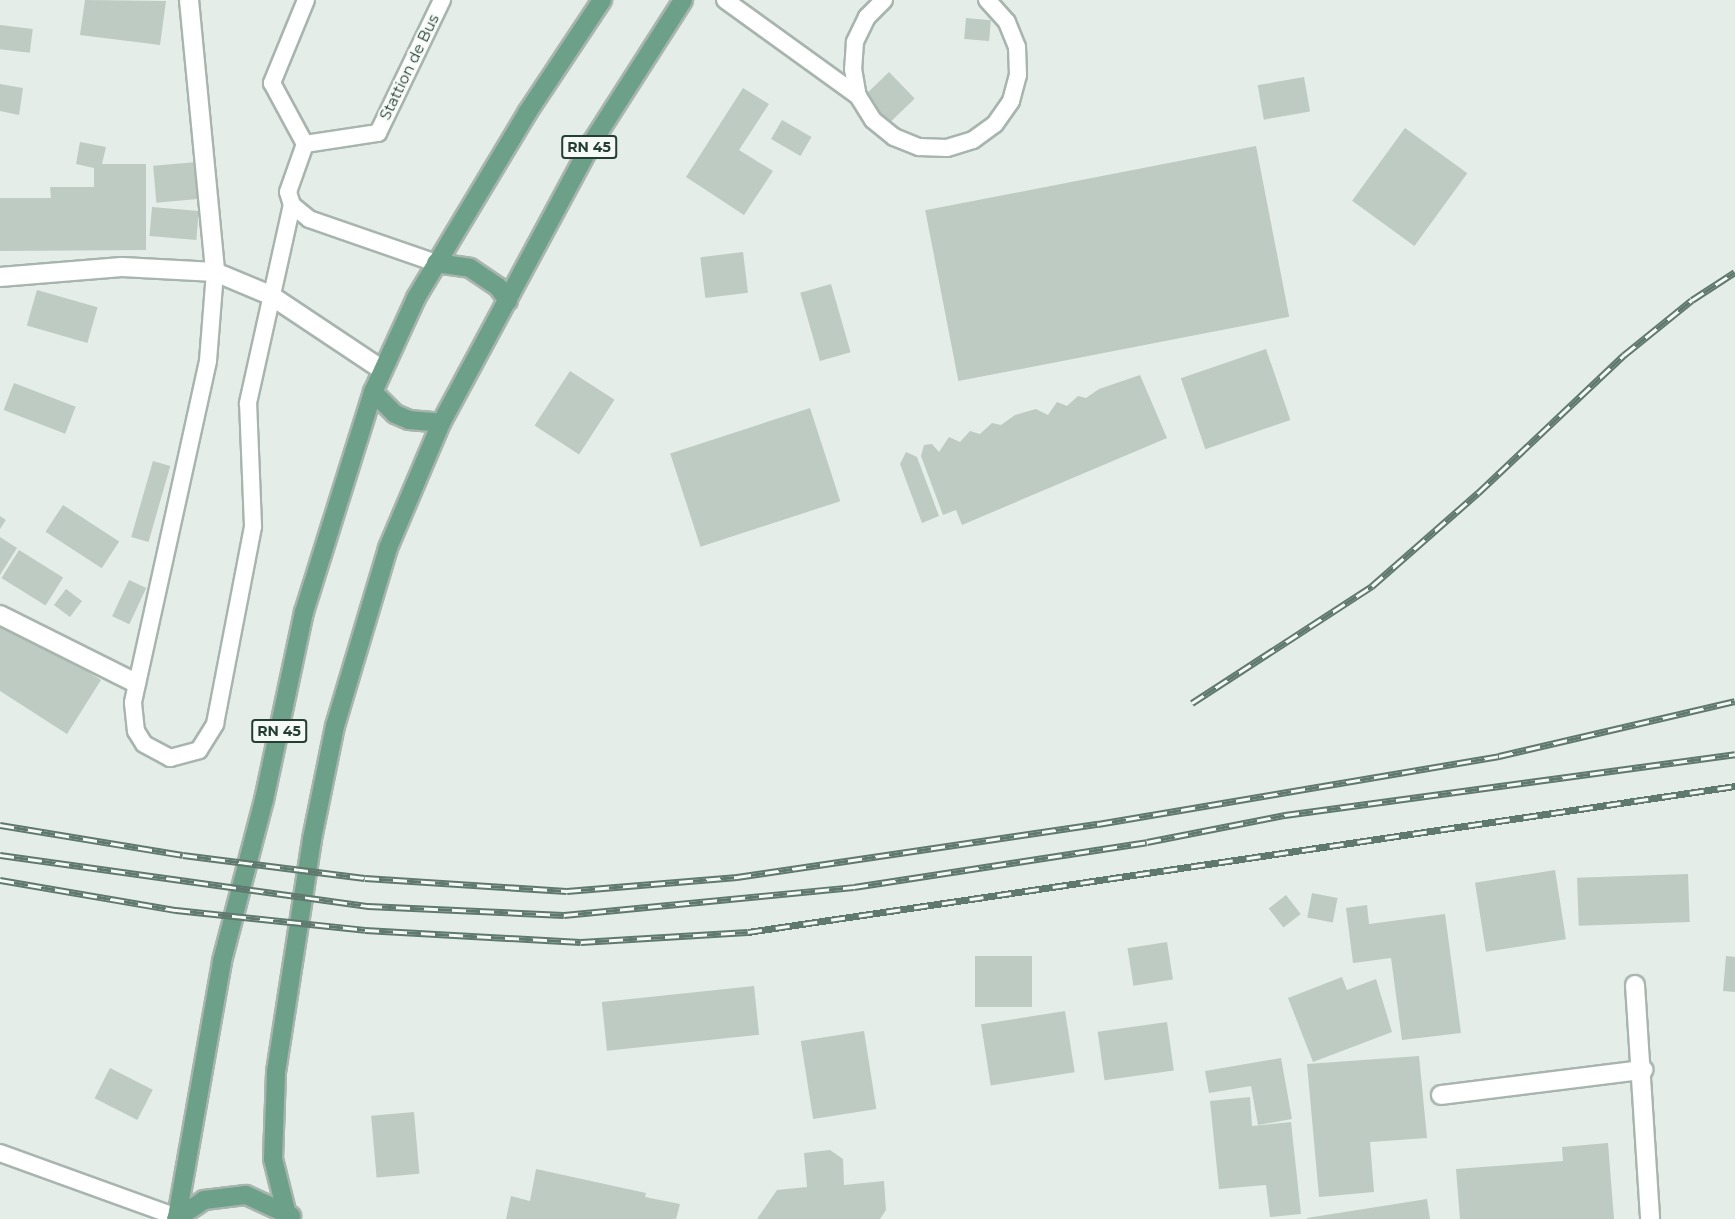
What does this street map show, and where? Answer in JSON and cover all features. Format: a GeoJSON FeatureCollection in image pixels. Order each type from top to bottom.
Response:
{"type":"FeatureCollection","features":[{"type":"Feature","properties":{"kind":"main road","name":"RN 45"},"geometry":{"type":"LineString","coordinates":[[176,1218],[222,961],[264,800],[304,612],[381,369],[436,263],[527,113],[602,0]]}},
{"type":"Feature","properties":{"kind":"main road","name":"RN 45"},"geometry":{"type":"LineString","coordinates":[[290,1215],[273,1159],[273,1106],[312,839],[335,726],[361,633],[402,506],[441,423],[593,141],[683,0]]}},
{"type":"Feature","properties":{"kind":"main road"},"geometry":{"type":"LineString","coordinates":[[436,263],[470,268],[498,287],[508,301]]}},
{"type":"Feature","properties":{"kind":"main road"},"geometry":{"type":"LineString","coordinates":[[373,392],[395,414],[409,420],[441,423]]}},
{"type":"Feature","properties":{"kind":"main road"},"geometry":{"type":"LineString","coordinates":[[176,1218],[204,1200],[246,1195],[290,1215]]}},
{"type":"Feature","properties":{"kind":"street"},"geometry":{"type":"LineString","coordinates":[[186,3],[215,272]]}},
{"type":"Feature","properties":{"kind":"street"},"geometry":{"type":"LineString","coordinates":[[0,277],[122,267],[215,272],[270,295],[381,369]]}},
{"type":"Feature","properties":{"kind":"street"},"geometry":{"type":"LineString","coordinates":[[0,615],[136,683]]}},
{"type":"Feature","properties":{"kind":"street"},"geometry":{"type":"LineString","coordinates":[[1635,985],[1643,1070],[1650,1219]]}},
{"type":"Feature","properties":{"kind":"street"},"geometry":{"type":"LineString","coordinates":[[1441,1095],[1643,1070]]}},
{"type":"Feature","properties":{"kind":"lane"},"geometry":{"type":"LineString","coordinates":[[215,272],[208,361],[136,683],[133,716],[144,744],[170,758],[199,750],[215,724],[251,544],[254,509],[248,403],[270,295],[292,205],[288,192],[304,144],[272,83],[306,0]]}},
{"type":"Feature","properties":{"kind":"lane","name":"Stattion de Bus"},"geometry":{"type":"LineString","coordinates":[[304,144],[378,133],[442,0]]}},
{"type":"Feature","properties":{"kind":"lane"},"geometry":{"type":"LineString","coordinates":[[725,0],[858,96]]}},
{"type":"Feature","properties":{"kind":"lane"},"geometry":{"type":"LineString","coordinates":[[884,0],[867,17],[855,42],[853,69],[858,96],[873,120],[887,131],[919,147],[947,148],[973,140],[995,124],[1011,101],[1018,75],[1017,47],[1007,22],[987,0]]}},
{"type":"Feature","properties":{"kind":"lane"},"geometry":{"type":"LineString","coordinates":[[292,205],[309,219],[436,263]]}},
{"type":"Feature","properties":{"kind":"lane"},"geometry":{"type":"LineString","coordinates":[[0,1153],[176,1218]]}},
{"type":"Feature","properties":{"kind":"building"},"geometry":{"type":"Polygon","coordinates":[[[85,0],[166,1],[160,45],[80,35],[85,0]]]}},
{"type":"Feature","properties":{"kind":"building"},"geometry":{"type":"Polygon","coordinates":[[[966,18],[991,20],[989,41],[964,39],[966,18]]]}},
{"type":"Feature","properties":{"kind":"building"},"geometry":{"type":"Polygon","coordinates":[[[0,25],[33,29],[30,53],[0,49],[0,25]]]}},
{"type":"Feature","properties":{"kind":"building"},"geometry":{"type":"Polygon","coordinates":[[[889,72],[915,99],[879,133],[853,107],[889,72]]]}},
{"type":"Feature","properties":{"kind":"building"},"geometry":{"type":"Polygon","coordinates":[[[1304,77],[1310,111],[1264,120],[1258,85],[1304,77]]]}},
{"type":"Feature","properties":{"kind":"building"},"geometry":{"type":"Polygon","coordinates":[[[0,84],[23,88],[19,115],[0,111],[0,84]]]}},
{"type":"Feature","properties":{"kind":"building"},"geometry":{"type":"Polygon","coordinates":[[[743,88],[769,104],[739,150],[773,171],[744,215],[686,177],[743,88]]]}},
{"type":"Feature","properties":{"kind":"building"},"geometry":{"type":"Polygon","coordinates":[[[782,120],[811,137],[800,156],[771,139],[782,120]]]}},
{"type":"Feature","properties":{"kind":"building"},"geometry":{"type":"Polygon","coordinates":[[[1405,128],[1467,173],[1414,246],[1352,201],[1405,128]]]}},
{"type":"Feature","properties":{"kind":"building"},"geometry":{"type":"Polygon","coordinates":[[[80,142],[106,147],[102,164],[146,164],[146,250],[0,251],[0,198],[51,198],[50,187],[94,187],[94,168],[76,164],[80,142]]]}},
{"type":"Feature","properties":{"kind":"building"},"geometry":{"type":"Polygon","coordinates":[[[1256,146],[1289,317],[958,381],[925,210],[1256,146]]]}},
{"type":"Feature","properties":{"kind":"building"},"geometry":{"type":"Polygon","coordinates":[[[197,162],[200,199],[156,203],[153,166],[197,162]]]}},
{"type":"Feature","properties":{"kind":"building"},"geometry":{"type":"Polygon","coordinates":[[[152,207],[199,211],[196,240],[149,236],[152,207]]]}},
{"type":"Feature","properties":{"kind":"building"},"geometry":{"type":"Polygon","coordinates":[[[743,252],[748,293],[705,298],[700,257],[743,252]]]}},
{"type":"Feature","properties":{"kind":"building"},"geometry":{"type":"Polygon","coordinates":[[[831,284],[851,352],[820,361],[800,293],[831,284]]]}},
{"type":"Feature","properties":{"kind":"building"},"geometry":{"type":"Polygon","coordinates":[[[37,290],[98,307],[87,343],[27,326],[37,290]]]}},
{"type":"Feature","properties":{"kind":"building"},"geometry":{"type":"Polygon","coordinates":[[[1266,349],[1290,420],[1205,449],[1181,378],[1266,349]]]}},
{"type":"Feature","properties":{"kind":"building"},"geometry":{"type":"Polygon","coordinates":[[[570,371],[614,400],[579,454],[535,426],[570,371]]]}},
{"type":"Feature","properties":{"kind":"building"},"geometry":{"type":"Polygon","coordinates":[[[1140,375],[1167,438],[962,525],[956,510],[943,515],[921,456],[924,445],[932,444],[939,452],[949,437],[960,442],[970,431],[980,434],[992,423],[1001,425],[1015,415],[1036,409],[1048,415],[1057,402],[1067,406],[1078,396],[1086,398],[1099,389],[1140,375]]]}},
{"type":"Feature","properties":{"kind":"building"},"geometry":{"type":"Polygon","coordinates":[[[14,383],[76,407],[65,434],[4,410],[14,383]]]}},
{"type":"Feature","properties":{"kind":"building"},"geometry":{"type":"Polygon","coordinates":[[[810,408],[840,501],[700,547],[670,453],[810,408]]]}},
{"type":"Feature","properties":{"kind":"building"},"geometry":{"type":"Polygon","coordinates":[[[906,452],[917,457],[939,516],[922,523],[900,464],[906,452]]]}},
{"type":"Feature","properties":{"kind":"building"},"geometry":{"type":"Polygon","coordinates":[[[153,461],[170,466],[149,542],[131,537],[153,461]]]}},
{"type":"Feature","properties":{"kind":"building"},"geometry":{"type":"Polygon","coordinates":[[[63,505],[119,541],[102,568],[46,532],[63,505]]]}},
{"type":"Feature","properties":{"kind":"building"},"geometry":{"type":"Polygon","coordinates":[[[0,516],[6,520],[0,529],[0,516]]]}},
{"type":"Feature","properties":{"kind":"building"},"geometry":{"type":"Polygon","coordinates":[[[0,537],[17,548],[0,575],[0,537]]]}},
{"type":"Feature","properties":{"kind":"building"},"geometry":{"type":"Polygon","coordinates":[[[19,550],[63,578],[46,606],[2,578],[19,550]]]}},
{"type":"Feature","properties":{"kind":"building"},"geometry":{"type":"Polygon","coordinates":[[[129,580],[146,588],[129,624],[112,616],[129,580]]]}},
{"type":"Feature","properties":{"kind":"building"},"geometry":{"type":"Polygon","coordinates":[[[66,589],[82,601],[70,617],[54,605],[66,589]]]}},
{"type":"Feature","properties":{"kind":"building"},"geometry":{"type":"Polygon","coordinates":[[[0,616],[101,680],[67,734],[0,691],[0,616]]]}},
{"type":"Feature","properties":{"kind":"building"},"geometry":{"type":"Polygon","coordinates":[[[1555,870],[1566,939],[1486,952],[1475,883],[1555,870]]]}},
{"type":"Feature","properties":{"kind":"building"},"geometry":{"type":"Polygon","coordinates":[[[1688,874],[1690,922],[1579,926],[1577,878],[1688,874]]]}},
{"type":"Feature","properties":{"kind":"building"},"geometry":{"type":"Polygon","coordinates":[[[1312,893],[1338,898],[1333,923],[1307,918],[1312,893]]]}},
{"type":"Feature","properties":{"kind":"building"},"geometry":{"type":"Polygon","coordinates":[[[1286,895],[1301,914],[1283,927],[1269,909],[1286,895]]]}},
{"type":"Feature","properties":{"kind":"building"},"geometry":{"type":"Polygon","coordinates":[[[1367,905],[1369,924],[1445,914],[1461,1033],[1402,1040],[1391,958],[1353,963],[1346,908],[1367,905]]]}},
{"type":"Feature","properties":{"kind":"building"},"geometry":{"type":"Polygon","coordinates":[[[1167,942],[1173,980],[1133,986],[1127,948],[1167,942]]]}},
{"type":"Feature","properties":{"kind":"building"},"geometry":{"type":"Polygon","coordinates":[[[975,956],[1032,956],[1032,1007],[975,1007],[975,956]]]}},
{"type":"Feature","properties":{"kind":"building"},"geometry":{"type":"Polygon","coordinates":[[[1726,956],[1735,957],[1735,992],[1723,991],[1726,956]]]}},
{"type":"Feature","properties":{"kind":"building"},"geometry":{"type":"Polygon","coordinates":[[[1342,977],[1347,990],[1376,979],[1392,1032],[1313,1062],[1288,998],[1342,977]]]}},
{"type":"Feature","properties":{"kind":"building"},"geometry":{"type":"Polygon","coordinates":[[[754,986],[759,1035],[607,1051],[602,1002],[754,986]]]}},
{"type":"Feature","properties":{"kind":"building"},"geometry":{"type":"Polygon","coordinates":[[[1065,1011],[1075,1072],[991,1086],[981,1024],[1065,1011]]]}},
{"type":"Feature","properties":{"kind":"building"},"geometry":{"type":"Polygon","coordinates":[[[1167,1022],[1174,1071],[1105,1080],[1098,1032],[1167,1022]]]}},
{"type":"Feature","properties":{"kind":"building"},"geometry":{"type":"Polygon","coordinates":[[[864,1031],[876,1109],[813,1119],[801,1041],[864,1031]]]}},
{"type":"Feature","properties":{"kind":"building"},"geometry":{"type":"Polygon","coordinates":[[[1419,1056],[1427,1138],[1370,1142],[1374,1192],[1319,1197],[1307,1064],[1419,1056]]]}},
{"type":"Feature","properties":{"kind":"building"},"geometry":{"type":"Polygon","coordinates":[[[1281,1058],[1292,1119],[1258,1125],[1251,1086],[1209,1093],[1205,1071],[1281,1058]]]}},
{"type":"Feature","properties":{"kind":"building"},"geometry":{"type":"Polygon","coordinates":[[[110,1068],[153,1090],[137,1120],[95,1098],[110,1068]]]}},
{"type":"Feature","properties":{"kind":"building"},"geometry":{"type":"Polygon","coordinates":[[[1250,1097],[1252,1126],[1291,1122],[1301,1214],[1270,1217],[1266,1185],[1219,1189],[1210,1101],[1250,1097]]]}},
{"type":"Feature","properties":{"kind":"building"},"geometry":{"type":"Polygon","coordinates":[[[414,1112],[419,1174],[377,1178],[371,1116],[414,1112]]]}},
{"type":"Feature","properties":{"kind":"building"},"geometry":{"type":"Polygon","coordinates":[[[1608,1143],[1614,1219],[1460,1219],[1456,1169],[1563,1161],[1562,1147],[1608,1143]]]}},
{"type":"Feature","properties":{"kind":"building"},"geometry":{"type":"Polygon","coordinates":[[[830,1150],[843,1159],[844,1185],[884,1181],[886,1210],[880,1219],[757,1219],[777,1190],[807,1187],[804,1153],[830,1150]]]}},
{"type":"Feature","properties":{"kind":"building"},"geometry":{"type":"Polygon","coordinates":[[[536,1169],[646,1193],[645,1197],[680,1204],[676,1219],[506,1219],[511,1196],[530,1201],[536,1169]]]}},
{"type":"Feature","properties":{"kind":"building"},"geometry":{"type":"Polygon","coordinates":[[[1427,1199],[1430,1219],[1307,1219],[1307,1218],[1427,1199]]]}},
{"type":"Feature","properties":{"kind":"railway"},"geometry":{"type":"LineString","coordinates":[[1192,703],[1372,586],[1478,493],[1624,355],[1692,300],[1735,272]]}},
{"type":"Feature","properties":{"kind":"railway"},"geometry":{"type":"LineString","coordinates":[[0,825],[183,855],[365,878],[567,891],[737,877],[1098,824],[1499,756],[1735,701]]}},
{"type":"Feature","properties":{"kind":"railway"},"geometry":{"type":"LineString","coordinates":[[0,855],[368,906],[564,915],[854,887],[1147,842],[1285,815],[1735,754]]}},
{"type":"Feature","properties":{"kind":"railway"},"geometry":{"type":"LineString","coordinates":[[0,880],[176,910],[365,930],[581,942],[748,932],[1735,786]]}}]}
